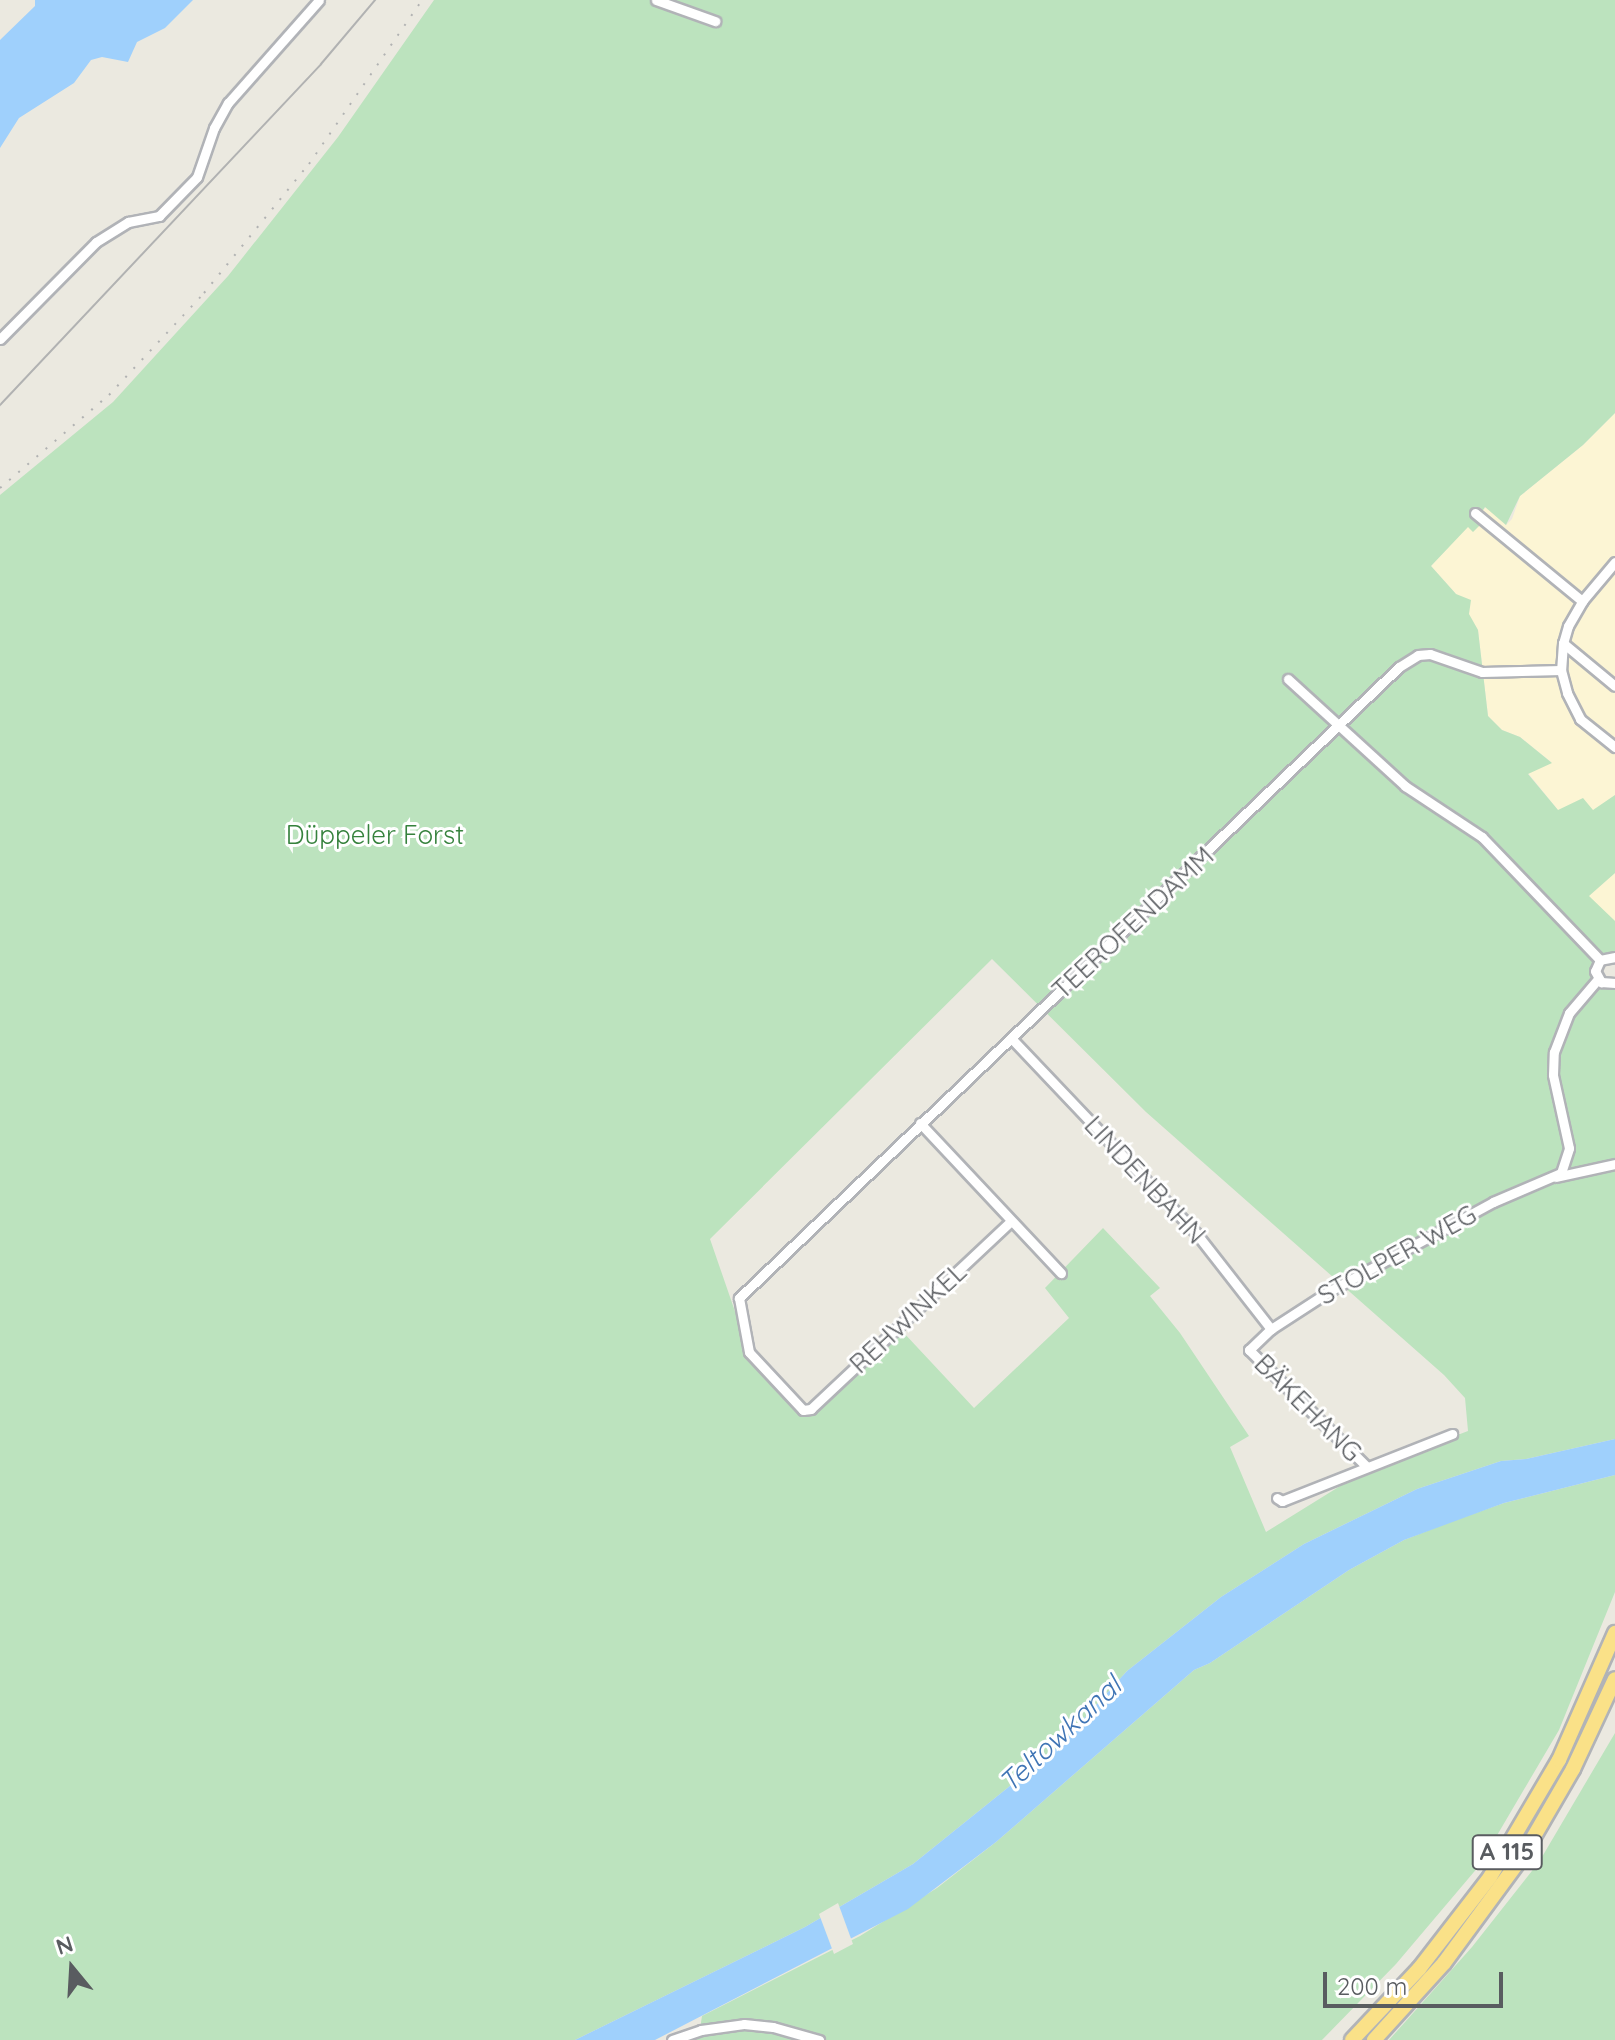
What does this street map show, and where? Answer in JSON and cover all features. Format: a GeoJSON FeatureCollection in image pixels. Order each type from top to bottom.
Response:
{"type":"FeatureCollection","features":[{"type":"Feature","properties":{"kind":"highway","name":"A 115"},"geometry":{"type":"LineString","coordinates":[[1352,2040],[1419,1969],[1498,1866],[1565,1749],[1615,1633]]}},
{"type":"Feature","properties":{"kind":"highway","name":"A 115"},"geometry":{"type":"LineString","coordinates":[[1374,2040],[1444,1963],[1522,1857],[1573,1769],[1615,1679]]}},
{"type":"Feature","properties":{"kind":"street"},"geometry":{"type":"LineString","coordinates":[[0,339],[96,242],[128,222],[159,216],[197,177],[214,128],[228,103],[319,0]]}},
{"type":"Feature","properties":{"kind":"street"},"geometry":{"type":"LineString","coordinates":[[656,0],[715,21]]}},
{"type":"Feature","properties":{"kind":"street"},"geometry":{"type":"LineString","coordinates":[[1475,513],[1582,601]]}},
{"type":"Feature","properties":{"kind":"street"},"geometry":{"type":"LineString","coordinates":[[1615,562],[1582,601],[1563,643],[1561,670],[1567,693],[1580,719],[1615,747]]}},
{"type":"Feature","properties":{"kind":"street"},"geometry":{"type":"LineString","coordinates":[[1563,643],[1615,686]]}},
{"type":"Feature","properties":{"kind":"street","name":"TEEROFENDAMM"},"geometry":{"type":"LineString","coordinates":[[803,1410],[749,1352],[747,1333],[737,1302],[742,1295],[1339,728],[1399,667],[1418,655],[1436,655],[1482,672],[1561,670]]}},
{"type":"Feature","properties":{"kind":"street"},"geometry":{"type":"LineString","coordinates":[[1288,679],[1405,786],[1482,837],[1600,960]]}},
{"type":"Feature","properties":{"kind":"street"},"geometry":{"type":"LineString","coordinates":[[1615,957],[1600,960],[1596,967],[1598,979],[1606,984],[1615,983]]}},
{"type":"Feature","properties":{"kind":"street"},"geometry":{"type":"LineString","coordinates":[[1556,1177],[1565,1166],[1569,1148],[1553,1075],[1554,1052],[1569,1013],[1598,979]]}},
{"type":"Feature","properties":{"kind":"street","name":"LINDENBAHN"},"geometry":{"type":"LineString","coordinates":[[1011,1038],[1187,1223],[1271,1329]]}},
{"type":"Feature","properties":{"kind":"street"},"geometry":{"type":"LineString","coordinates":[[920,1123],[1061,1273]]}},
{"type":"Feature","properties":{"kind":"street","name":"STOLPER WEG"},"geometry":{"type":"LineString","coordinates":[[1249,1350],[1271,1329],[1344,1284],[1493,1202],[1556,1177],[1615,1164]]}},
{"type":"Feature","properties":{"kind":"street","name":"REHWINKEL"},"geometry":{"type":"LineString","coordinates":[[803,1410],[811,1409],[1011,1221]]}},
{"type":"Feature","properties":{"kind":"street","name":"BÄKEHANG"},"geometry":{"type":"LineString","coordinates":[[1249,1350],[1366,1466]]}},
{"type":"Feature","properties":{"kind":"street","name":"BÄKEHANG"},"geometry":{"type":"LineString","coordinates":[[1277,1498],[1282,1501],[1452,1434]]}},
{"type":"Feature","properties":{"kind":"street"},"geometry":{"type":"LineString","coordinates":[[672,2040],[701,2030],[744,2024],[773,2027],[819,2040]]}},
{"type":"Feature","properties":{"kind":"shaded area"},"geometry":{"type":"Polygon","coordinates":[[[1615,413],[1615,795],[1593,811],[1558,810],[1528,773],[1551,762],[1520,737],[1502,730],[1488,716],[1478,630],[1456,594],[1431,566],[1486,507],[1506,525],[1512,519],[1520,496],[1583,445],[1615,413]]]}},
{"type":"Feature","properties":{"kind":"shaded area"},"geometry":{"type":"Polygon","coordinates":[[[1615,873],[1615,921],[1588,896],[1615,873]]]}},
{"type":"Feature","properties":{"kind":"green space","name":"Düppeler Forst"},"geometry":{"type":"Polygon","coordinates":[[[434,0],[1615,0],[1615,413],[1583,445],[1520,496],[1506,525],[1485,507],[1481,513],[1485,520],[1473,532],[1468,527],[1431,566],[1456,594],[1471,600],[1469,614],[1478,630],[1488,716],[1502,730],[1520,737],[1552,763],[1528,774],[1558,810],[1583,798],[1593,810],[1615,795],[1615,873],[1589,896],[1615,921],[1615,954],[1597,953],[1592,957],[1593,981],[1600,987],[1615,989],[1615,1439],[1526,1459],[1501,1461],[1417,1489],[1304,1544],[1221,1597],[1127,1671],[1057,1748],[913,1864],[805,1927],[575,2040],[0,2040],[0,495],[113,402],[228,276],[338,137],[434,0]],[[992,959],[710,1239],[749,1352],[800,1412],[808,1415],[903,1332],[974,1408],[1069,1318],[1045,1288],[1103,1228],[1160,1288],[1150,1296],[1180,1333],[1249,1436],[1230,1447],[1266,1532],[1366,1470],[1468,1431],[1465,1398],[1444,1375],[1146,1112],[992,959]]]}},
{"type":"Feature","properties":{"kind":"green space"},"geometry":{"type":"Polygon","coordinates":[[[1615,1475],[1615,1592],[1559,1730],[1479,1866],[1396,1964],[1322,2040],[683,2040],[699,2035],[702,2016],[860,1936],[937,1888],[996,1842],[1194,1670],[1210,1663],[1349,1570],[1404,1540],[1450,1522],[1504,1503],[1615,1475]]]}},
{"type":"Feature","properties":{"kind":"green space"},"geometry":{"type":"Polygon","coordinates":[[[1615,1733],[1615,2040],[1389,2040],[1472,1947],[1539,1862],[1615,1733]]]}},
{"type":"Feature","properties":{"kind":"water"},"geometry":{"type":"Polygon","coordinates":[[[35,0],[193,0],[165,28],[137,42],[128,62],[102,57],[91,60],[74,83],[19,118],[0,148],[0,40],[35,6],[35,0]]]}},
{"type":"Feature","properties":{"kind":"water"},"geometry":{"type":"Polygon","coordinates":[[[1615,1439],[1615,1475],[1504,1503],[1404,1540],[1349,1570],[1210,1663],[1194,1670],[996,1842],[908,1909],[655,2040],[575,2040],[805,1927],[913,1864],[1057,1748],[1127,1671],[1221,1597],[1304,1544],[1417,1489],[1501,1461],[1526,1459],[1615,1439]]]}},
{"type":"Feature","properties":{"kind":"pier"},"geometry":{"type":"Polygon","coordinates":[[[838,1903],[853,1944],[834,1954],[819,1914],[838,1903]]]}},
{"type":"Feature","properties":{"kind":"tram line"},"geometry":{"type":"LineString","coordinates":[[0,405],[321,64],[375,0]]}},
{"type":"Feature","properties":{"kind":"railway"},"geometry":{"type":"LineString","coordinates":[[0,488],[109,395],[204,293],[309,164],[422,0]]}},
{"type":"Feature","properties":{"kind":"water label","name":"Teltowkanal"},"geometry":{"type":"Point","coordinates":[1060,1734]}}]}
